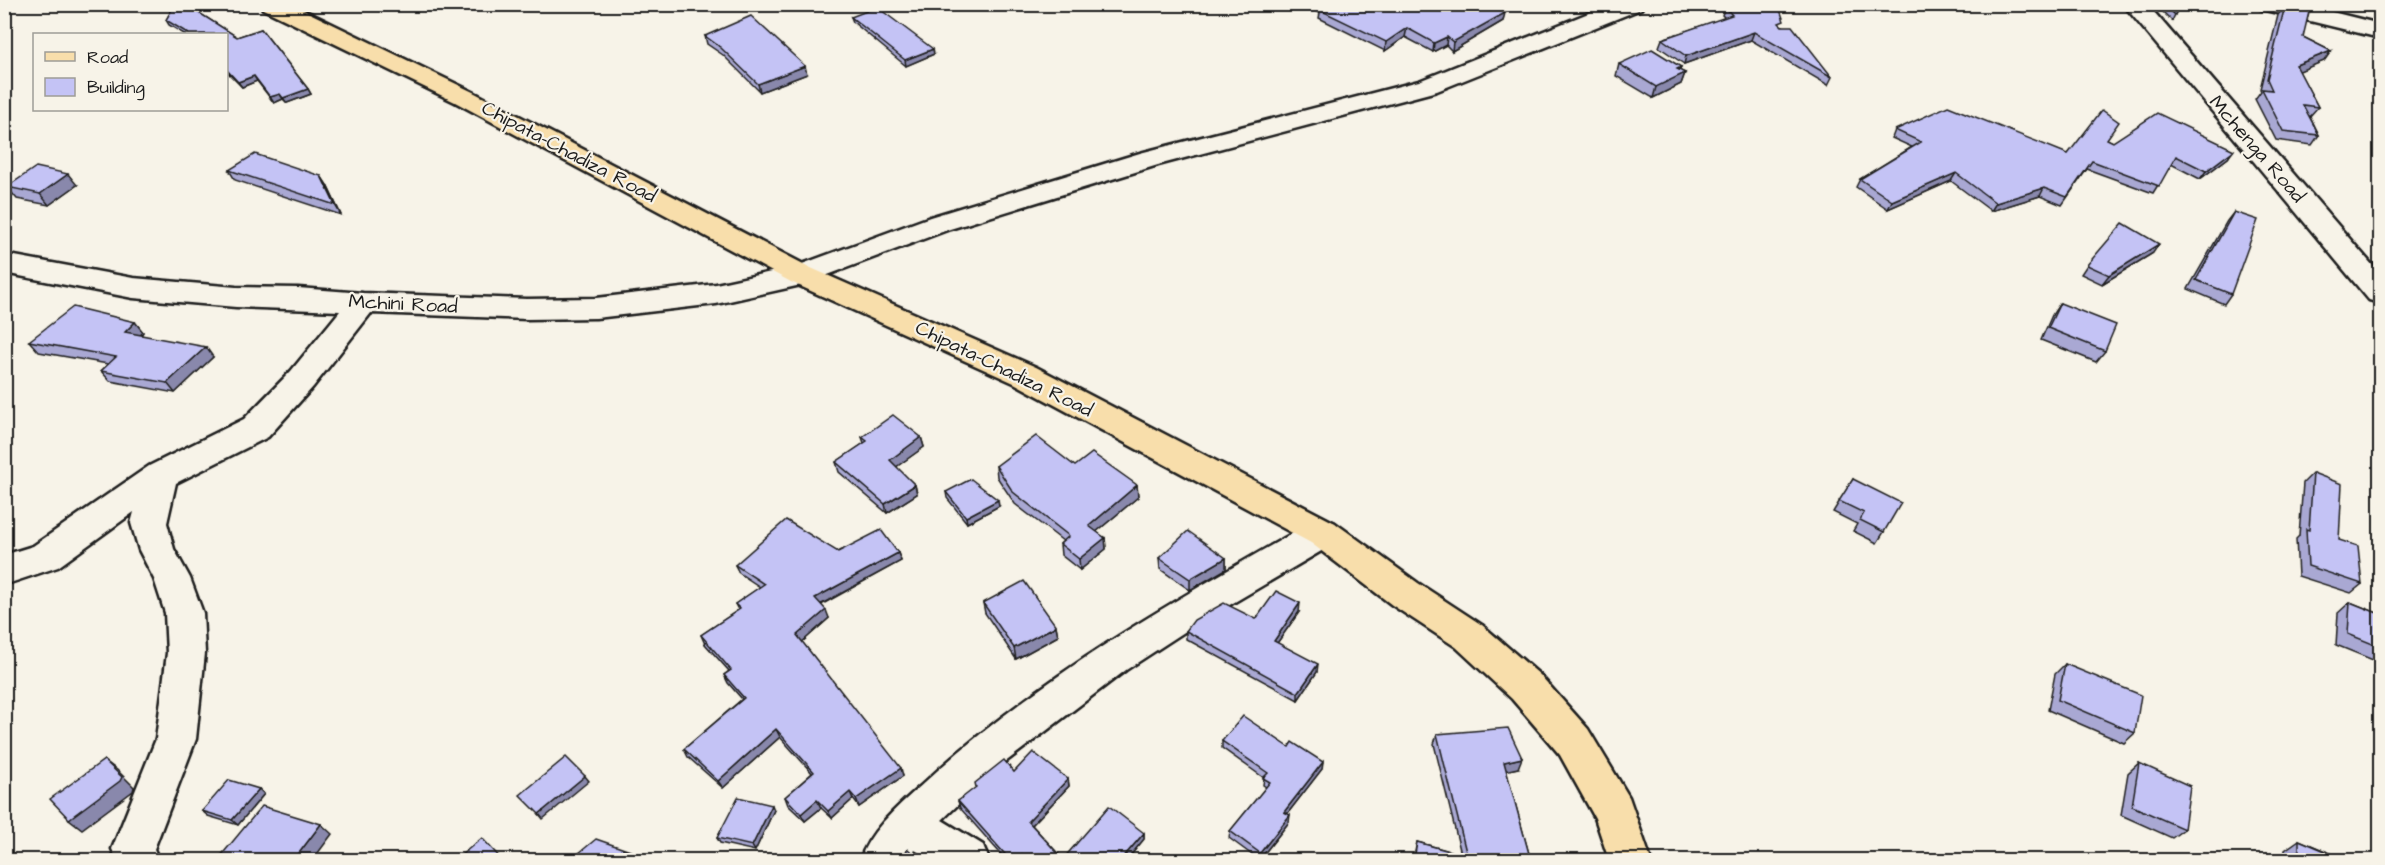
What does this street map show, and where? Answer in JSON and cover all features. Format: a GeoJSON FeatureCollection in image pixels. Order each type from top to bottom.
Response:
{"type":"FeatureCollection","features":[{"type":"Feature","properties":{"kind":"main road","name":"Chipata-Chadiza Road"},"geometry":{"type":"LineString","coordinates":[[271,4],[464,97],[801,275],[1024,375],[1323,533],[1406,594],[1469,636],[1526,687],[1574,742],[1614,811],[1630,861]]}},
{"type":"Feature","properties":{"kind":"street","name":"Mchini Road"},"geometry":{"type":"LineString","coordinates":[[4,263],[133,288],[236,297],[363,303],[527,309],[596,308],[654,303],[706,295],[801,275],[940,223],[1149,159],[1428,86],[1633,4]]}},
{"type":"Feature","properties":{"kind":"street","name":"Mchenga Road"},"geometry":{"type":"LineString","coordinates":[[2134,4],[2380,293]]}},
{"type":"Feature","properties":{"kind":"street"},"geometry":{"type":"LineString","coordinates":[[2269,4],[2380,31]]}},
{"type":"Feature","properties":{"kind":"street"},"geometry":{"type":"LineString","coordinates":[[4,570],[45,557],[161,475],[256,428],[302,380],[363,303]]}},
{"type":"Feature","properties":{"kind":"street"},"geometry":{"type":"LineString","coordinates":[[138,861],[133,849],[176,739],[186,653],[184,613],[172,579],[157,550],[149,523],[161,475]]}},
{"type":"Feature","properties":{"kind":"street"},"geometry":{"type":"LineString","coordinates":[[881,861],[910,823],[977,760],[1113,658],[1179,616],[1323,533]]}},
{"type":"Feature","properties":{"kind":"street"},"geometry":{"type":"LineString","coordinates":[[910,823],[968,861]]}},
{"type":"Feature","properties":{"kind":"building"},"geometry":{"type":"Polygon","coordinates":[[[175,4],[185,4],[237,37],[261,29],[308,89],[283,98],[280,94],[270,97],[254,76],[238,82],[228,71],[228,33],[187,33],[166,20],[175,4]]]}},
{"type":"Feature","properties":{"kind":"building"},"geometry":{"type":"Polygon","coordinates":[[[1320,4],[1500,4],[1505,7],[1499,10],[1505,13],[1453,42],[1447,37],[1434,43],[1407,28],[1386,42],[1320,10],[1325,7],[1320,4]]]}},
{"type":"Feature","properties":{"kind":"building"},"geometry":{"type":"Polygon","coordinates":[[[1744,4],[1778,4],[1784,21],[1779,23],[1782,26],[1792,26],[1832,77],[1754,32],[1686,56],[1662,39],[1732,15],[1725,7],[1744,4]]]}},
{"type":"Feature","properties":{"kind":"building"},"geometry":{"type":"Polygon","coordinates":[[[2164,4],[2180,4],[2175,15],[2164,4]]]}},
{"type":"Feature","properties":{"kind":"building"},"geometry":{"type":"Polygon","coordinates":[[[2285,6],[2309,12],[2303,37],[2331,51],[2296,65],[2318,107],[2303,105],[2319,135],[2283,131],[2262,89],[2272,90],[2267,79],[2285,6]]]}},
{"type":"Feature","properties":{"kind":"building"},"geometry":{"type":"Polygon","coordinates":[[[877,7],[933,49],[905,60],[851,17],[877,7]]]}},
{"type":"Feature","properties":{"kind":"building"},"geometry":{"type":"Polygon","coordinates":[[[751,16],[805,66],[758,84],[720,47],[705,36],[751,16]]]}},
{"type":"Feature","properties":{"kind":"building"},"geometry":{"type":"Polygon","coordinates":[[[1652,49],[1681,67],[1677,69],[1685,73],[1656,87],[1619,64],[1652,49]]]}},
{"type":"Feature","properties":{"kind":"building"},"geometry":{"type":"Polygon","coordinates":[[[1948,106],[2068,154],[2102,110],[2119,122],[2107,139],[2113,142],[2157,113],[2234,150],[2206,171],[2176,156],[2159,186],[2092,161],[2067,197],[2044,188],[1996,203],[1956,173],[1892,201],[1860,179],[1921,142],[1895,130],[1948,106]]]}},
{"type":"Feature","properties":{"kind":"building"},"geometry":{"type":"Polygon","coordinates":[[[255,154],[321,176],[335,205],[229,170],[255,154]]]}},
{"type":"Feature","properties":{"kind":"building"},"geometry":{"type":"Polygon","coordinates":[[[36,167],[68,174],[40,194],[7,187],[36,167]]]}},
{"type":"Feature","properties":{"kind":"building"},"geometry":{"type":"Polygon","coordinates":[[[2234,212],[2258,220],[2231,294],[2196,280],[2234,212]]]}},
{"type":"Feature","properties":{"kind":"building"},"geometry":{"type":"Polygon","coordinates":[[[2123,223],[2159,244],[2109,275],[2087,265],[2123,223]]]}},
{"type":"Feature","properties":{"kind":"building"},"geometry":{"type":"Polygon","coordinates":[[[2060,303],[2116,325],[2105,351],[2048,328],[2060,303]]]}},
{"type":"Feature","properties":{"kind":"building"},"geometry":{"type":"Polygon","coordinates":[[[73,307],[135,322],[125,332],[206,347],[167,383],[101,371],[116,357],[29,341],[73,307]]]}},
{"type":"Feature","properties":{"kind":"building"},"geometry":{"type":"Polygon","coordinates":[[[893,415],[921,437],[890,460],[915,485],[885,504],[836,462],[867,441],[862,437],[893,415]]]}},
{"type":"Feature","properties":{"kind":"building"},"geometry":{"type":"Polygon","coordinates":[[[1036,436],[1075,466],[1092,453],[1137,485],[1089,526],[1105,538],[1079,559],[1060,544],[1069,536],[1013,492],[996,466],[1036,436]]]}},
{"type":"Feature","properties":{"kind":"building"},"geometry":{"type":"Polygon","coordinates":[[[2313,473],[2342,484],[2339,540],[2358,546],[2362,584],[2308,566],[2306,529],[2309,530],[2313,473]]]}},
{"type":"Feature","properties":{"kind":"building"},"geometry":{"type":"Polygon","coordinates":[[[971,479],[998,500],[966,517],[946,492],[971,479]]]}},
{"type":"Feature","properties":{"kind":"building"},"geometry":{"type":"Polygon","coordinates":[[[1853,479],[1901,503],[1884,532],[1860,520],[1864,513],[1839,501],[1853,479]]]}},
{"type":"Feature","properties":{"kind":"building"},"geometry":{"type":"Polygon","coordinates":[[[786,520],[838,552],[881,530],[898,553],[815,598],[826,610],[797,635],[901,768],[856,799],[850,792],[828,811],[817,800],[801,814],[785,797],[814,772],[776,729],[718,781],[684,749],[744,698],[724,675],[731,670],[701,635],[740,609],[735,604],[764,584],[735,565],[786,520]]]}},
{"type":"Feature","properties":{"kind":"building"},"geometry":{"type":"Polygon","coordinates":[[[1188,531],[1226,558],[1190,579],[1159,558],[1188,531]]]}},
{"type":"Feature","properties":{"kind":"building"},"geometry":{"type":"Polygon","coordinates":[[[1024,581],[1056,626],[1014,648],[983,603],[1024,581]]]}},
{"type":"Feature","properties":{"kind":"building"},"geometry":{"type":"Polygon","coordinates":[[[1276,591],[1300,603],[1274,641],[1318,664],[1298,693],[1186,631],[1194,620],[1224,603],[1256,619],[1276,591]]]}},
{"type":"Feature","properties":{"kind":"building"},"geometry":{"type":"Polygon","coordinates":[[[2350,602],[2380,614],[2380,647],[2348,634],[2350,602]]]}},
{"type":"Feature","properties":{"kind":"building"},"geometry":{"type":"Polygon","coordinates":[[[2065,664],[2141,695],[2135,733],[2058,700],[2065,664]]]}},
{"type":"Feature","properties":{"kind":"building"},"geometry":{"type":"Polygon","coordinates":[[[1243,716],[1289,747],[1292,742],[1323,762],[1284,812],[1290,815],[1260,853],[1230,831],[1270,782],[1263,778],[1268,773],[1222,741],[1243,716]]]}},
{"type":"Feature","properties":{"kind":"building"},"geometry":{"type":"Polygon","coordinates":[[[1508,728],[1522,758],[1504,762],[1531,861],[1414,861],[1417,842],[1467,856],[1437,734],[1508,728]]]}},
{"type":"Feature","properties":{"kind":"building"},"geometry":{"type":"Polygon","coordinates":[[[1033,752],[1068,779],[1028,821],[1063,859],[1109,806],[1144,833],[1120,861],[1027,861],[1022,854],[1011,861],[958,801],[976,787],[975,783],[1004,760],[1014,772],[1033,752]]]}},
{"type":"Feature","properties":{"kind":"building"},"geometry":{"type":"Polygon","coordinates":[[[566,757],[585,776],[539,814],[520,795],[566,757]]]}},
{"type":"Feature","properties":{"kind":"building"},"geometry":{"type":"Polygon","coordinates":[[[104,760],[122,777],[120,781],[69,819],[50,799],[104,760]]]}},
{"type":"Feature","properties":{"kind":"building"},"geometry":{"type":"Polygon","coordinates":[[[2139,763],[2190,786],[2184,829],[2132,806],[2139,763]]]}},
{"type":"Feature","properties":{"kind":"building"},"geometry":{"type":"Polygon","coordinates":[[[229,780],[259,789],[232,820],[202,811],[229,780]]]}},
{"type":"Feature","properties":{"kind":"building"},"geometry":{"type":"Polygon","coordinates":[[[738,797],[772,805],[752,846],[717,838],[738,797]]]}},
{"type":"Feature","properties":{"kind":"building"},"geometry":{"type":"Polygon","coordinates":[[[262,806],[321,824],[293,861],[230,861],[220,857],[262,806]]]}},
{"type":"Feature","properties":{"kind":"building"},"geometry":{"type":"Polygon","coordinates":[[[482,838],[503,861],[454,861],[482,838]]]}},
{"type":"Feature","properties":{"kind":"building"},"geometry":{"type":"Polygon","coordinates":[[[596,839],[633,852],[642,861],[586,861],[579,853],[596,839]]]}},
{"type":"Feature","properties":{"kind":"building"},"geometry":{"type":"Polygon","coordinates":[[[2299,840],[2349,861],[2299,861],[2299,840]]]}},
{"type":"Feature","properties":{"kind":"building"},"geometry":{"type":"Polygon","coordinates":[[[908,849],[921,861],[884,861],[890,854],[904,854],[908,849]]]}}]}
